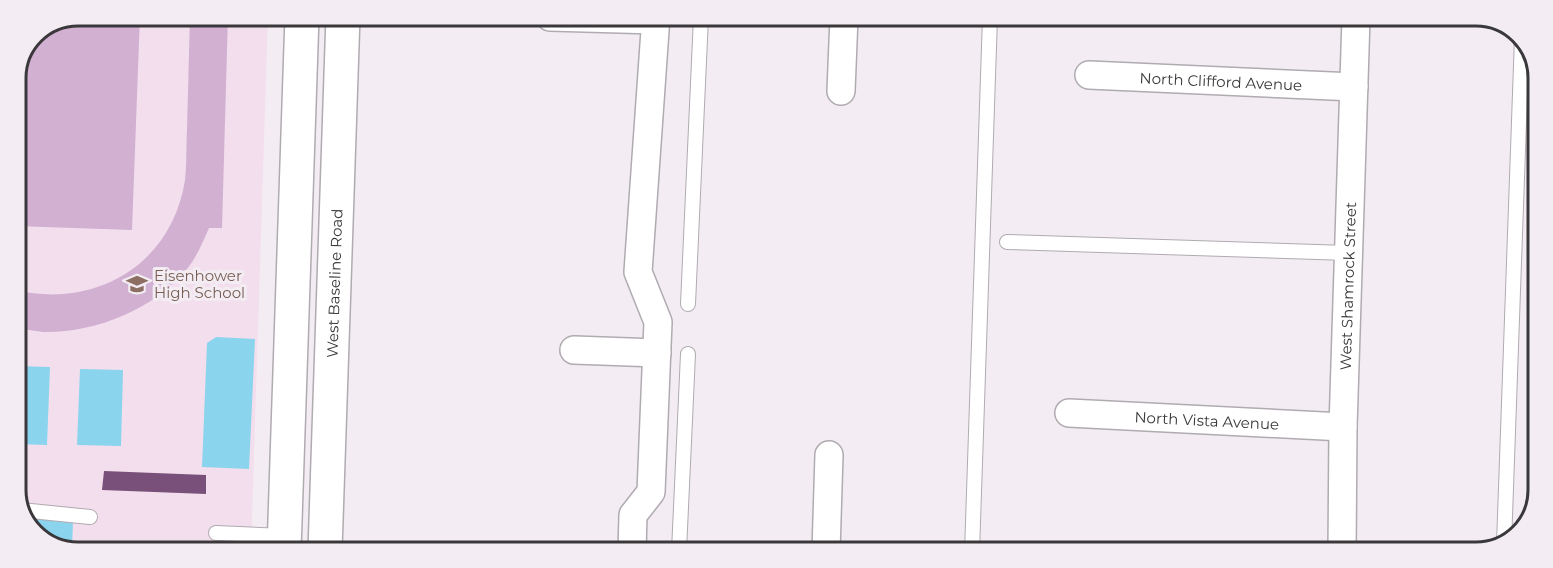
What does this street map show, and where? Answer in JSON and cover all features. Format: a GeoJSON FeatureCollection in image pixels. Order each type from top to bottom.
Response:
{"type":"FeatureCollection","features":[{"type":"Feature","properties":{"kind":"main road"},"geometry":{"type":"LineString","coordinates":[[285,543],[302,26]]}},
{"type":"Feature","properties":{"kind":"main road","name":"West Baseline Road"},"geometry":{"type":"LineString","coordinates":[[325,543],[343,26]]}},
{"type":"Feature","properties":{"kind":"street"},"geometry":{"type":"LineString","coordinates":[[632,543],[633,515],[651,492],[658,322],[638,272],[655,26]]}},
{"type":"Feature","properties":{"kind":"street"},"geometry":{"type":"LineString","coordinates":[[841,92],[844,26]]}},
{"type":"Feature","properties":{"kind":"street","name":"West Shamrock Street"},"geometry":{"type":"LineString","coordinates":[[1342,543],[1343,427],[1356,26]]}},
{"type":"Feature","properties":{"kind":"street","name":"North Clifford Avenue"},"geometry":{"type":"LineString","coordinates":[[1089,75],[1354,87]]}},
{"type":"Feature","properties":{"kind":"street"},"geometry":{"type":"LineString","coordinates":[[573,350],[657,353]]}},
{"type":"Feature","properties":{"kind":"street","name":"North Vista Avenue"},"geometry":{"type":"LineString","coordinates":[[1069,413],[1343,427]]}},
{"type":"Feature","properties":{"kind":"street"},"geometry":{"type":"LineString","coordinates":[[826,543],[829,456]]}},
{"type":"Feature","properties":{"kind":"lane"},"geometry":{"type":"LineString","coordinates":[[688,304],[701,26]]}},
{"type":"Feature","properties":{"kind":"lane"},"geometry":{"type":"LineString","coordinates":[[972,543],[990,26]]}},
{"type":"Feature","properties":{"kind":"lane"},"geometry":{"type":"LineString","coordinates":[[1504,534],[1521,53]]}},
{"type":"Feature","properties":{"kind":"lane"},"geometry":{"type":"LineString","coordinates":[[1007,242],[1348,253]]}},
{"type":"Feature","properties":{"kind":"lane"},"geometry":{"type":"LineString","coordinates":[[679,543],[688,354]]}},
{"type":"Feature","properties":{"kind":"lane"},"geometry":{"type":"LineString","coordinates":[[30,511],[90,517]]}},
{"type":"Feature","properties":{"kind":"lane"},"geometry":{"type":"LineString","coordinates":[[216,533],[285,543]]}},
{"type":"Feature","properties":{"kind":"shaded area","name":"Eisenhower High School"},"geometry":{"type":"Polygon","coordinates":[[[67,26],[268,26],[251,543],[77,543],[51,536],[32,517],[26,494],[26,67],[29,57],[34,48],[48,34],[67,26]]]}},
{"type":"Feature","properties":{"kind":"shaded area"},"geometry":{"type":"Polygon","coordinates":[[[67,26],[140,26],[132,230],[26,226],[26,67],[34,48],[48,34],[57,29],[67,26]]]}},
{"type":"Feature","properties":{"kind":"shaded area"},"geometry":{"type":"Polygon","coordinates":[[[190,26],[228,26],[222,228],[209,228],[187,269],[173,284],[140,307],[122,316],[83,328],[43,332],[26,329],[26,291],[45,294],[73,293],[101,286],[125,274],[147,257],[164,236],[177,210],[185,180],[190,26]]]}},
{"type":"Feature","properties":{"kind":"water"},"geometry":{"type":"Polygon","coordinates":[[[216,337],[255,339],[249,469],[202,467],[207,343],[216,337]]]}},
{"type":"Feature","properties":{"kind":"water"},"geometry":{"type":"Polygon","coordinates":[[[26,366],[50,367],[47,445],[26,444],[26,366]]]}},
{"type":"Feature","properties":{"kind":"water"},"geometry":{"type":"Polygon","coordinates":[[[80,369],[123,370],[121,446],[77,445],[80,369]]]}},
{"type":"Feature","properties":{"kind":"water"},"geometry":{"type":"Polygon","coordinates":[[[32,517],[73,519],[72,543],[51,536],[32,517]]]}},
{"type":"Feature","properties":{"kind":"building"},"geometry":{"type":"Polygon","coordinates":[[[104,471],[206,475],[206,494],[102,490],[104,471]]]}},
{"type":"Feature","properties":{"kind":"place","name":"Eisenhower High School"},"geometry":{"type":"Point","coordinates":[137,284]}}]}
